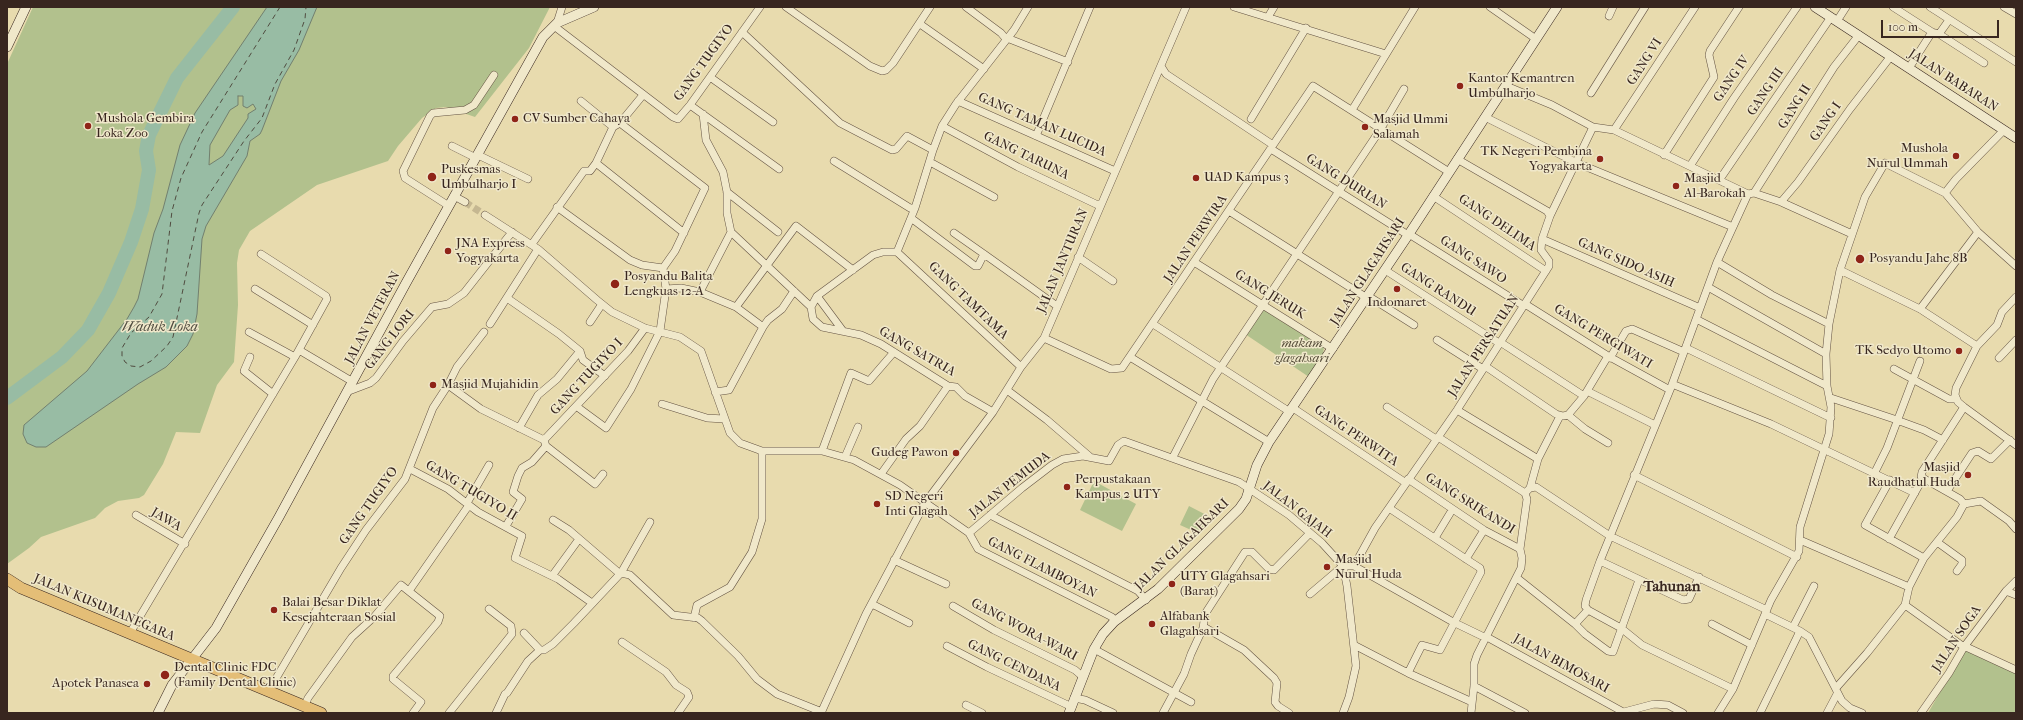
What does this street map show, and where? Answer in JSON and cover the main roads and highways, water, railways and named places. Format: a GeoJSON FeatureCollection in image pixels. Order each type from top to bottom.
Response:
{"type":"FeatureCollection","features":[{"type":"Feature","properties":{"kind":"main road","name":"JALAN KUSUMANEGARA"},"geometry":{"type":"LineString","coordinates":[[7,579],[21,588],[321,713]]}},
{"type":"Feature","properties":{"kind":"main road","name":"JALAN KUSUMANEGARA"},"geometry":{"type":"LineString","coordinates":[[7,586],[157,649],[191,660]]}},
{"type":"Feature","properties":{"kind":"water","name":"Waduk Loka"},"geometry":{"type":"Polygon","coordinates":[[[267,7],[317,7],[299,50],[281,81],[260,134],[250,141],[247,156],[206,226],[202,239],[197,314],[193,334],[187,346],[166,367],[138,384],[46,447],[36,447],[27,443],[23,434],[24,425],[87,371],[127,319],[134,307],[138,299],[154,233],[163,209],[180,145],[195,113],[267,7]],[[238,96],[238,105],[230,110],[210,145],[209,165],[223,156],[248,118],[248,114],[256,109],[253,104],[247,108],[243,106],[243,96],[238,96]]]}},
{"type":"Feature","properties":{"kind":"waterway"},"geometry":{"type":"LineString","coordinates":[[7,398],[62,357],[88,330],[109,293],[131,242],[142,209],[149,170],[146,151],[149,135],[177,78],[233,7]]}},
{"type":"Feature","properties":{"kind":"tunnel"},"geometry":{"type":"LineString","coordinates":[[465,202],[485,215]]}},
{"type":"Feature","properties":{"kind":"place","name":"Kantor Kemantren Umbulharjo"},"geometry":{"type":"Point","coordinates":[1460,86]}},
{"type":"Feature","properties":{"kind":"place","name":"CV Sumber Cahaya"},"geometry":{"type":"Point","coordinates":[515,119]}},
{"type":"Feature","properties":{"kind":"place","name":"Mushola Gembira Loka Zoo"},"geometry":{"type":"Point","coordinates":[88,126]}},
{"type":"Feature","properties":{"kind":"place","name":"Masjid Ummi Salamah"},"geometry":{"type":"Point","coordinates":[1365,127]}},
{"type":"Feature","properties":{"kind":"place","name":"Mushola Nurul Ummah"},"geometry":{"type":"Point","coordinates":[1956,156]}},
{"type":"Feature","properties":{"kind":"place","name":"TK Negeri Pembina Yogyakarta"},"geometry":{"type":"Point","coordinates":[1600,159]}},
{"type":"Feature","properties":{"kind":"place","name":"Puskesmas Umbulharjo I"},"geometry":{"type":"Point","coordinates":[432,177]}},
{"type":"Feature","properties":{"kind":"place","name":"UAD Kampus 3"},"geometry":{"type":"Point","coordinates":[1196,178]}},
{"type":"Feature","properties":{"kind":"place","name":"Masjid Al-Barokah"},"geometry":{"type":"Point","coordinates":[1676,186]}},
{"type":"Feature","properties":{"kind":"place","name":"JNA Express Yogyakarta"},"geometry":{"type":"Point","coordinates":[448,251]}},
{"type":"Feature","properties":{"kind":"place","name":"Posyandu Jahe 8B"},"geometry":{"type":"Point","coordinates":[1860,259]}},
{"type":"Feature","properties":{"kind":"place","name":"Posyandu Balita Lengkuas 12-A"},"geometry":{"type":"Point","coordinates":[615,284]}},
{"type":"Feature","properties":{"kind":"place","name":"Indomaret"},"geometry":{"type":"Point","coordinates":[1397,289]}},
{"type":"Feature","properties":{"kind":"place","name":"TK Sedyo Utomo"},"geometry":{"type":"Point","coordinates":[1959,351]}},
{"type":"Feature","properties":{"kind":"place","name":"Masjid Mujahidin"},"geometry":{"type":"Point","coordinates":[433,385]}},
{"type":"Feature","properties":{"kind":"place","name":"Gudeg Pawon"},"geometry":{"type":"Point","coordinates":[956,453]}},
{"type":"Feature","properties":{"kind":"place","name":"Masjid Raudhatul Huda"},"geometry":{"type":"Point","coordinates":[1968,475]}},
{"type":"Feature","properties":{"kind":"place","name":"Perpustakaan Kampus 2 UTY"},"geometry":{"type":"Point","coordinates":[1067,487]}},
{"type":"Feature","properties":{"kind":"place","name":"SD Negeri Inti Glagah"},"geometry":{"type":"Point","coordinates":[877,504]}},
{"type":"Feature","properties":{"kind":"place","name":"Masjid Nurul Huda"},"geometry":{"type":"Point","coordinates":[1327,567]}},
{"type":"Feature","properties":{"kind":"place","name":"UTY Glagahsari (Barat)"},"geometry":{"type":"Point","coordinates":[1172,584]}},
{"type":"Feature","properties":{"kind":"place","name":"Balai Besar Diklat Kesejahteraan Sosial"},"geometry":{"type":"Point","coordinates":[274,610]}},
{"type":"Feature","properties":{"kind":"place","name":"Alfabank Glagahsari"},"geometry":{"type":"Point","coordinates":[1152,624]}},
{"type":"Feature","properties":{"kind":"place","name":"Dental Clinic FDC (Family Dental Clinic)"},"geometry":{"type":"Point","coordinates":[165,675]}},
{"type":"Feature","properties":{"kind":"place","name":"Apotek Panasea"},"geometry":{"type":"Point","coordinates":[147,684]}},
{"type":"Feature","properties":{"kind":"district","name":"Tahunan"},"geometry":{"type":"Point","coordinates":[1672,587]}},
{"type":"Feature","properties":{"kind":"park label","name":"makam glagahsari"},"geometry":{"type":"Point","coordinates":[1302,352]}}]}
